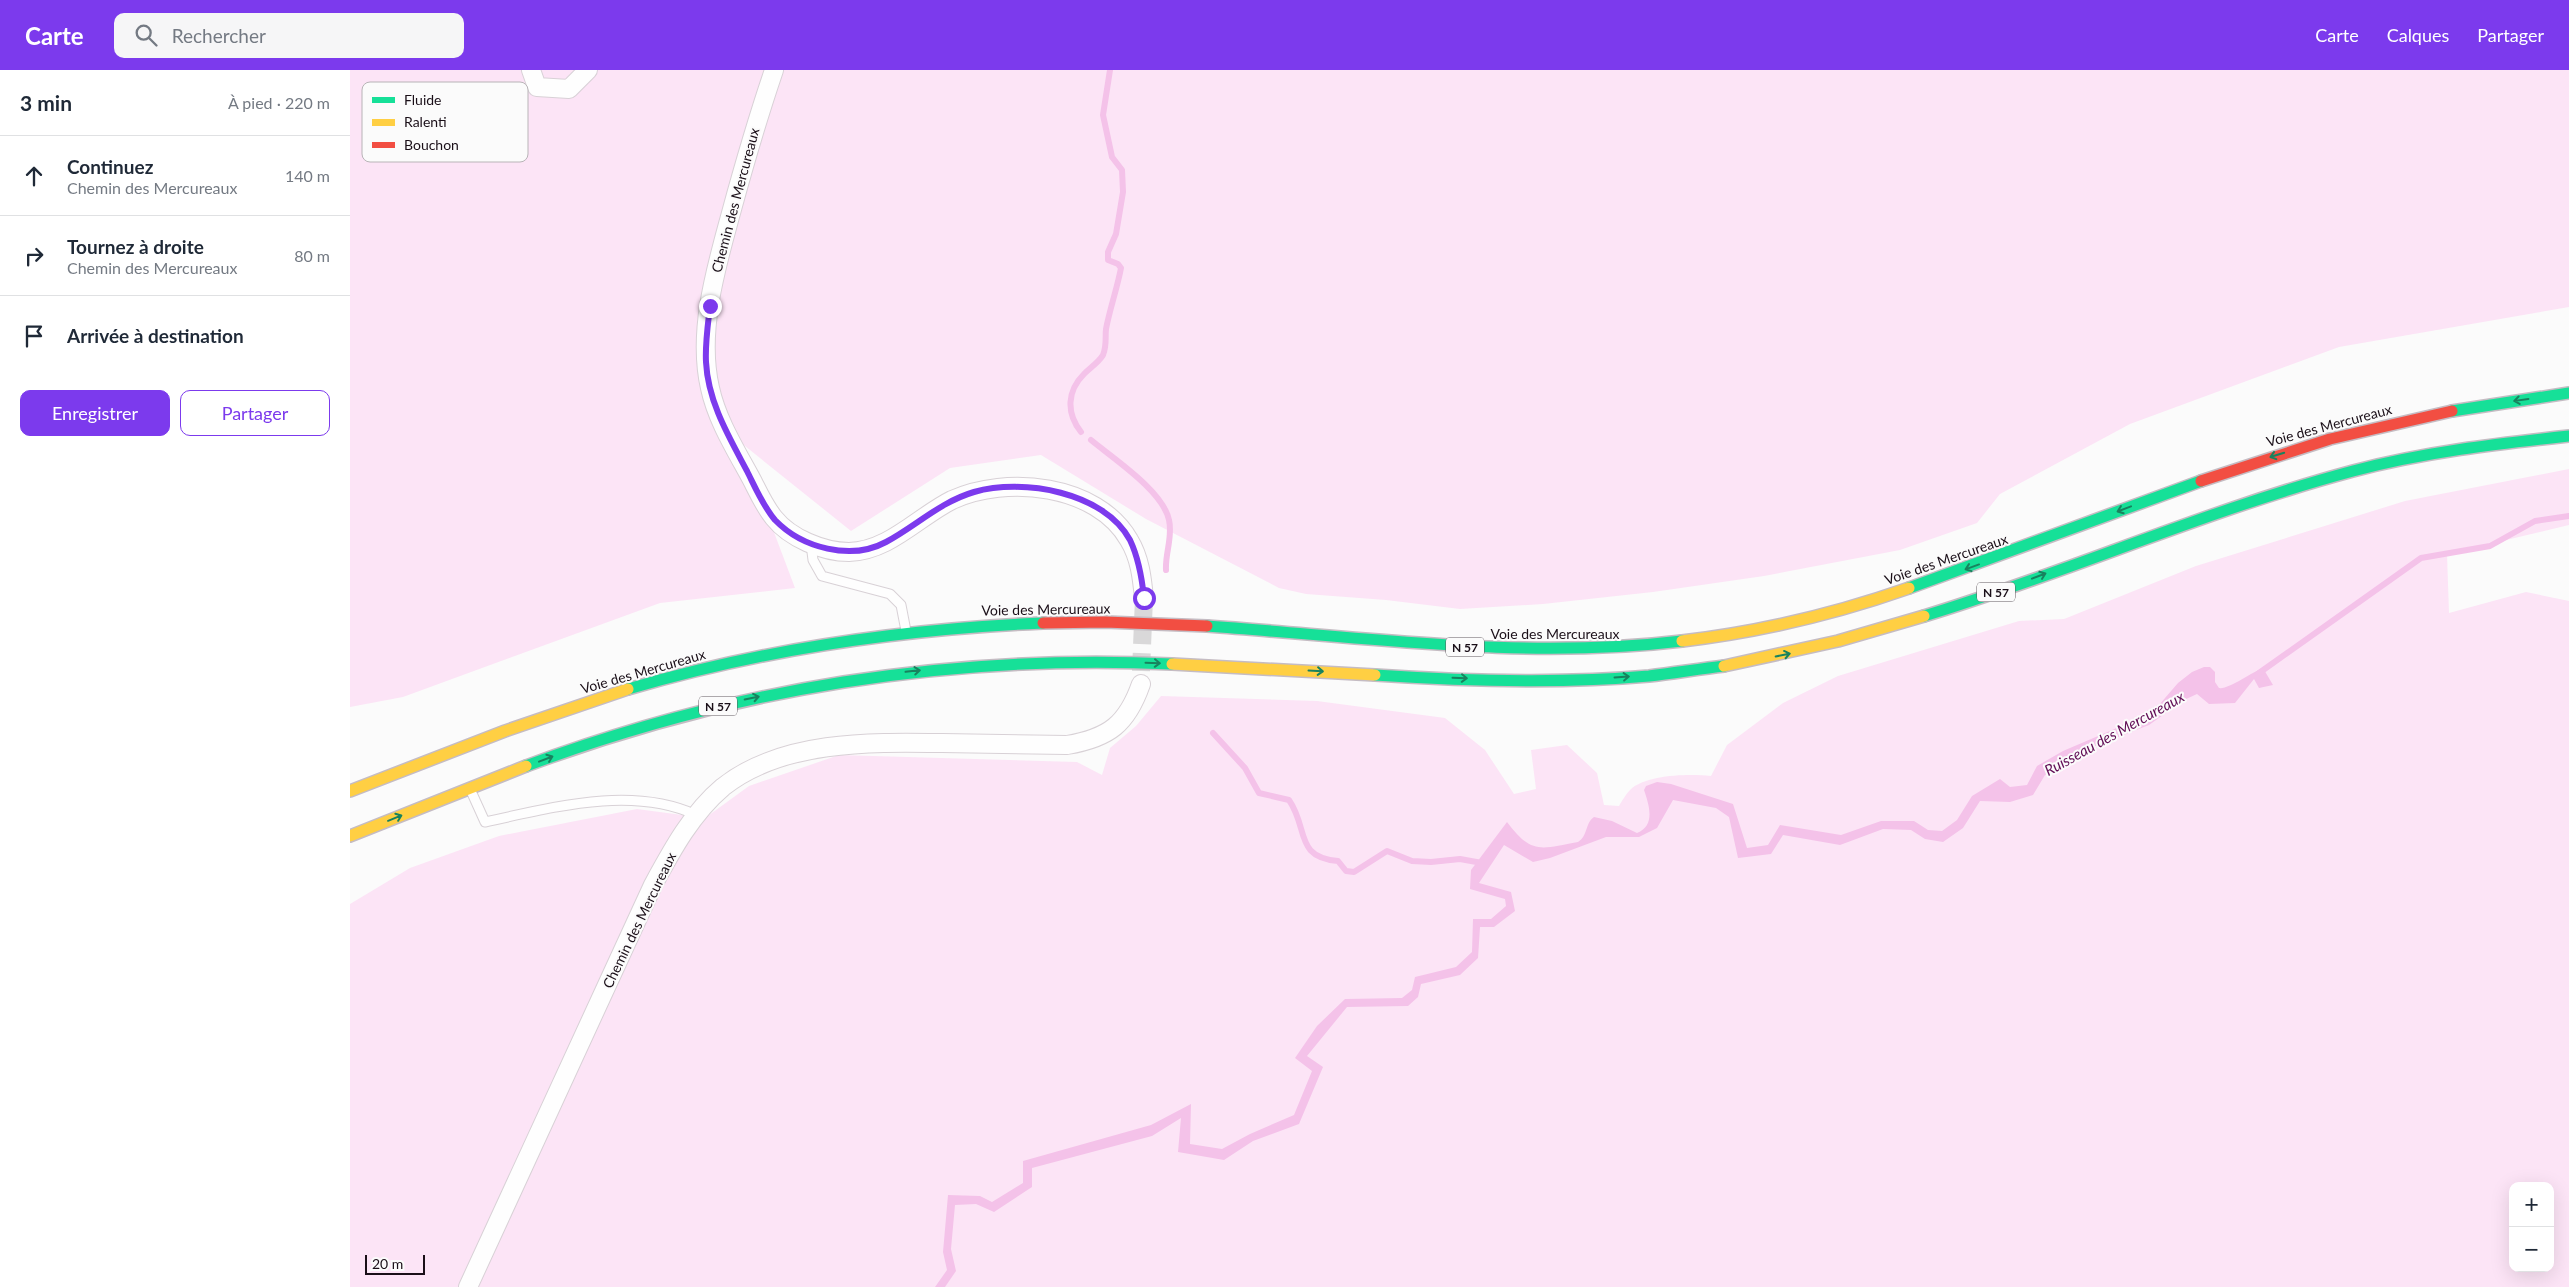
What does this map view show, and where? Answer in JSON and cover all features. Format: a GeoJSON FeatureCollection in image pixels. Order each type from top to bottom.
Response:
{"type":"FeatureCollection","features":[{"type":"Feature","properties":{"kind":"highway","name":"Voie des Mercureaux"},"geometry":{"type":"LineString","coordinates":[[350,791],[547,716],[659,680],[810,646],[907,632],[1019,623],[1145,623],[1529,650],[1644,646],[1719,637],[1795,621],[1897,592],[1982,563],[2195,482],[2343,435],[2455,410],[2569,394]]}},
{"type":"Feature","properties":{"kind":"highway","name":"N 57"},"geometry":{"type":"LineString","coordinates":[[350,836],[470,788],[596,741],[708,708],[865,677],[944,668],[1019,663],[1104,662],[1450,678],[1569,680],[1648,675],[1725,666],[1802,651],[1909,621],[2206,515],[2314,480],[2388,461],[2462,447],[2528,438],[2569,436]]}},
{"type":"Feature","properties":{"kind":"street"},"geometry":{"type":"LineString","coordinates":[[531,70],[537,87],[569,89],[588,70]]}},
{"type":"Feature","properties":{"kind":"street","name":"Chemin des Mercureaux"},"geometry":{"type":"LineString","coordinates":[[774,70],[751,136],[717,264],[710,306],[706,362],[710,391],[721,418],[763,503],[775,519],[790,533],[811,543],[834,551],[867,550],[885,543],[946,503],[975,492],[999,488],[1024,488],[1061,493],[1086,501],[1102,511],[1129,538],[1138,559],[1144,598]]}},
{"type":"Feature","properties":{"kind":"street","name":"Chemin des Mercureaux"},"geometry":{"type":"LineString","coordinates":[[468,1287],[653,885],[672,850],[696,815],[724,787],[752,770],[788,756],[830,746],[870,742],[1067,745],[1090,742],[1122,722],[1134,704],[1141,684]]}},
{"type":"Feature","properties":{"kind":"lane"},"geometry":{"type":"LineString","coordinates":[[811,543],[812,560],[822,576],[890,594],[901,606],[907,632]]}},
{"type":"Feature","properties":{"kind":"lane"},"geometry":{"type":"LineString","coordinates":[[470,788],[484,822],[589,803],[635,801],[676,806],[696,815]]}},
{"type":"Feature","properties":{"kind":"shaded area"},"geometry":{"type":"Polygon","coordinates":[[[350,70],[2569,70],[2569,307],[2339,347],[2130,424],[2000,494],[1977,523],[1900,550],[1764,576],[1653,592],[1543,604],[1460,609],[1386,600],[1306,594],[1279,588],[1146,519],[1041,455],[950,468],[851,531],[740,442],[795,588],[660,603],[403,697],[350,707],[350,70]]]}},
{"type":"Feature","properties":{"kind":"shaded area"},"geometry":{"type":"Polygon","coordinates":[[[2569,469],[2569,525],[2447,554],[2449,613],[2526,592],[2569,601],[2569,1287],[350,1287],[350,904],[410,868],[499,836],[637,809],[705,818],[749,786],[839,755],[1077,762],[1102,775],[1110,748],[1136,726],[1161,696],[1317,701],[1445,718],[1485,750],[1514,794],[1536,789],[1531,750],[1567,745],[1597,773],[1604,805],[1619,806],[1630,790],[1647,781],[1681,775],[1711,776],[1727,745],[1783,703],[1838,676],[2019,621],[2064,619],[2196,566],[2405,501],[2569,469]]]}},
{"type":"Feature","properties":{"kind":"water"},"geometry":{"type":"Polygon","coordinates":[[[2204,667],[2210,667],[2215,672],[2215,682],[2219,688],[2228,686],[2263,668],[2273,685],[2259,688],[2254,679],[2235,703],[2209,704],[2197,694],[2184,700],[2149,725],[2095,746],[2045,775],[2033,795],[2010,802],[1980,801],[1963,828],[1943,842],[1925,839],[1911,830],[1883,829],[1840,845],[1783,835],[1771,854],[1738,858],[1729,817],[1716,808],[1673,800],[1657,828],[1639,837],[1606,837],[1550,858],[1533,862],[1504,845],[1479,883],[1511,892],[1515,911],[1494,927],[1480,927],[1478,958],[1460,975],[1421,984],[1418,997],[1408,1006],[1347,1007],[1307,1056],[1323,1067],[1299,1124],[1253,1141],[1224,1160],[1178,1152],[1181,1118],[1152,1136],[1032,1168],[1032,1187],[994,1212],[976,1204],[955,1205],[951,1249],[956,1271],[945,1287],[935,1287],[947,1270],[943,1252],[948,1195],[980,1196],[992,1202],[1023,1183],[1023,1161],[1151,1125],[1191,1104],[1190,1144],[1222,1149],[1250,1134],[1294,1115],[1312,1071],[1295,1058],[1317,1026],[1345,999],[1402,998],[1412,990],[1415,977],[1456,967],[1472,952],[1473,919],[1491,919],[1506,906],[1505,899],[1470,889],[1471,870],[1507,822],[1523,840],[1530,845],[1538,847],[1578,842],[1594,817],[1612,821],[1637,833],[1647,825],[1650,814],[1644,790],[1646,786],[1657,782],[1671,784],[1733,804],[1747,848],[1768,845],[1780,825],[1841,835],[1881,821],[1914,821],[1928,830],[1942,831],[1957,820],[1972,796],[2000,779],[2010,787],[2027,785],[2037,766],[2063,751],[2152,713],[2178,683],[2192,672],[2204,667]]]}},
{"type":"Feature","properties":{"kind":"waterway"},"geometry":{"type":"LineString","coordinates":[[1081,432],[1073,417],[1070,402],[1078,381],[1103,355],[1106,329],[1121,268],[1118,264],[1108,260],[1108,252],[1116,234],[1123,192],[1122,170],[1112,157],[1103,115],[1110,70]]}},
{"type":"Feature","properties":{"kind":"waterway"},"geometry":{"type":"LineString","coordinates":[[1091,440],[1148,487],[1165,509],[1170,526],[1166,570]]}},
{"type":"Feature","properties":{"kind":"waterway","name":"Ruisseau des Mercureaux"},"geometry":{"type":"LineString","coordinates":[[2259,673],[2421,558],[2490,546],[2535,521],[2569,516]]}},
{"type":"Feature","properties":{"kind":"waterway","name":"Ruisseau des Mercureaux"},"geometry":{"type":"LineString","coordinates":[[2117,731],[2160,707]]}},
{"type":"Feature","properties":{"kind":"waterway"},"geometry":{"type":"LineString","coordinates":[[1213,733],[1245,768],[1259,793],[1289,800],[1299,821],[1308,848],[1324,858],[1338,861],[1346,871],[1354,872],[1387,851],[1412,861],[1431,862],[1460,859],[1482,863]]}},
{"type":"Feature","properties":{"kind":"tunnel"},"geometry":{"type":"LineString","coordinates":[[1141,671],[1144,598]]}},
{"type":"Feature","properties":{"kind":"traffic: fast"},"geometry":{"type":"LineString","coordinates":[[2452,411],[2569,393]]}},
{"type":"Feature","properties":{"kind":"traffic: fast"},"geometry":{"type":"LineString","coordinates":[[1924,616],[2032,580],[2191,522],[2353,471],[2433,454],[2569,436]]}},
{"type":"Feature","properties":{"kind":"traffic: fast"},"geometry":{"type":"LineString","coordinates":[[1909,588],[2201,481]]}},
{"type":"Feature","properties":{"kind":"traffic: fast"},"geometry":{"type":"LineString","coordinates":[[628,689],[730,663],[834,643],[938,630],[1043,623]]}},
{"type":"Feature","properties":{"kind":"traffic: fast"},"geometry":{"type":"LineString","coordinates":[[1207,626],[1385,641],[1504,648],[1623,646],[1682,641]]}},
{"type":"Feature","properties":{"kind":"traffic: fast"},"geometry":{"type":"LineString","coordinates":[[526,766],[605,739],[684,716],[764,697],[844,682],[925,671],[1006,665],[1089,662],[1172,664]]}},
{"type":"Feature","properties":{"kind":"traffic: fast"},"geometry":{"type":"LineString","coordinates":[[1375,675],[1443,679],[1546,681],[1649,676],[1724,666]]}},
{"type":"Feature","properties":{"kind":"traffic: slow"},"geometry":{"type":"LineString","coordinates":[[1682,641],[1740,633],[1797,621],[1909,588]]}},
{"type":"Feature","properties":{"kind":"traffic: slow"},"geometry":{"type":"LineString","coordinates":[[1724,666],[1838,641],[1924,616]]}},
{"type":"Feature","properties":{"kind":"traffic: slow"},"geometry":{"type":"LineString","coordinates":[[1172,664],[1375,675]]}},
{"type":"Feature","properties":{"kind":"traffic: slow"},"geometry":{"type":"LineString","coordinates":[[350,791],[505,731],[628,689]]}},
{"type":"Feature","properties":{"kind":"traffic: slow"},"geometry":{"type":"LineString","coordinates":[[350,836],[526,766]]}},
{"type":"Feature","properties":{"kind":"traffic: jam"},"geometry":{"type":"LineString","coordinates":[[2201,481],[2330,439],[2452,411]]}},
{"type":"Feature","properties":{"kind":"traffic: jam"},"geometry":{"type":"LineString","coordinates":[[1043,623],[1105,622],[1207,626]]}},
{"type":"Feature","properties":{"kind":"route"},"geometry":{"type":"LineString","coordinates":[[710,306],[706,362],[710,391],[724,425],[763,503],[775,519],[790,533],[834,551],[867,550],[885,543],[933,510],[975,492],[999,488],[1032,488],[1061,493],[1086,501],[1110,517],[1129,538],[1138,559],[1144,598]]}}]}
